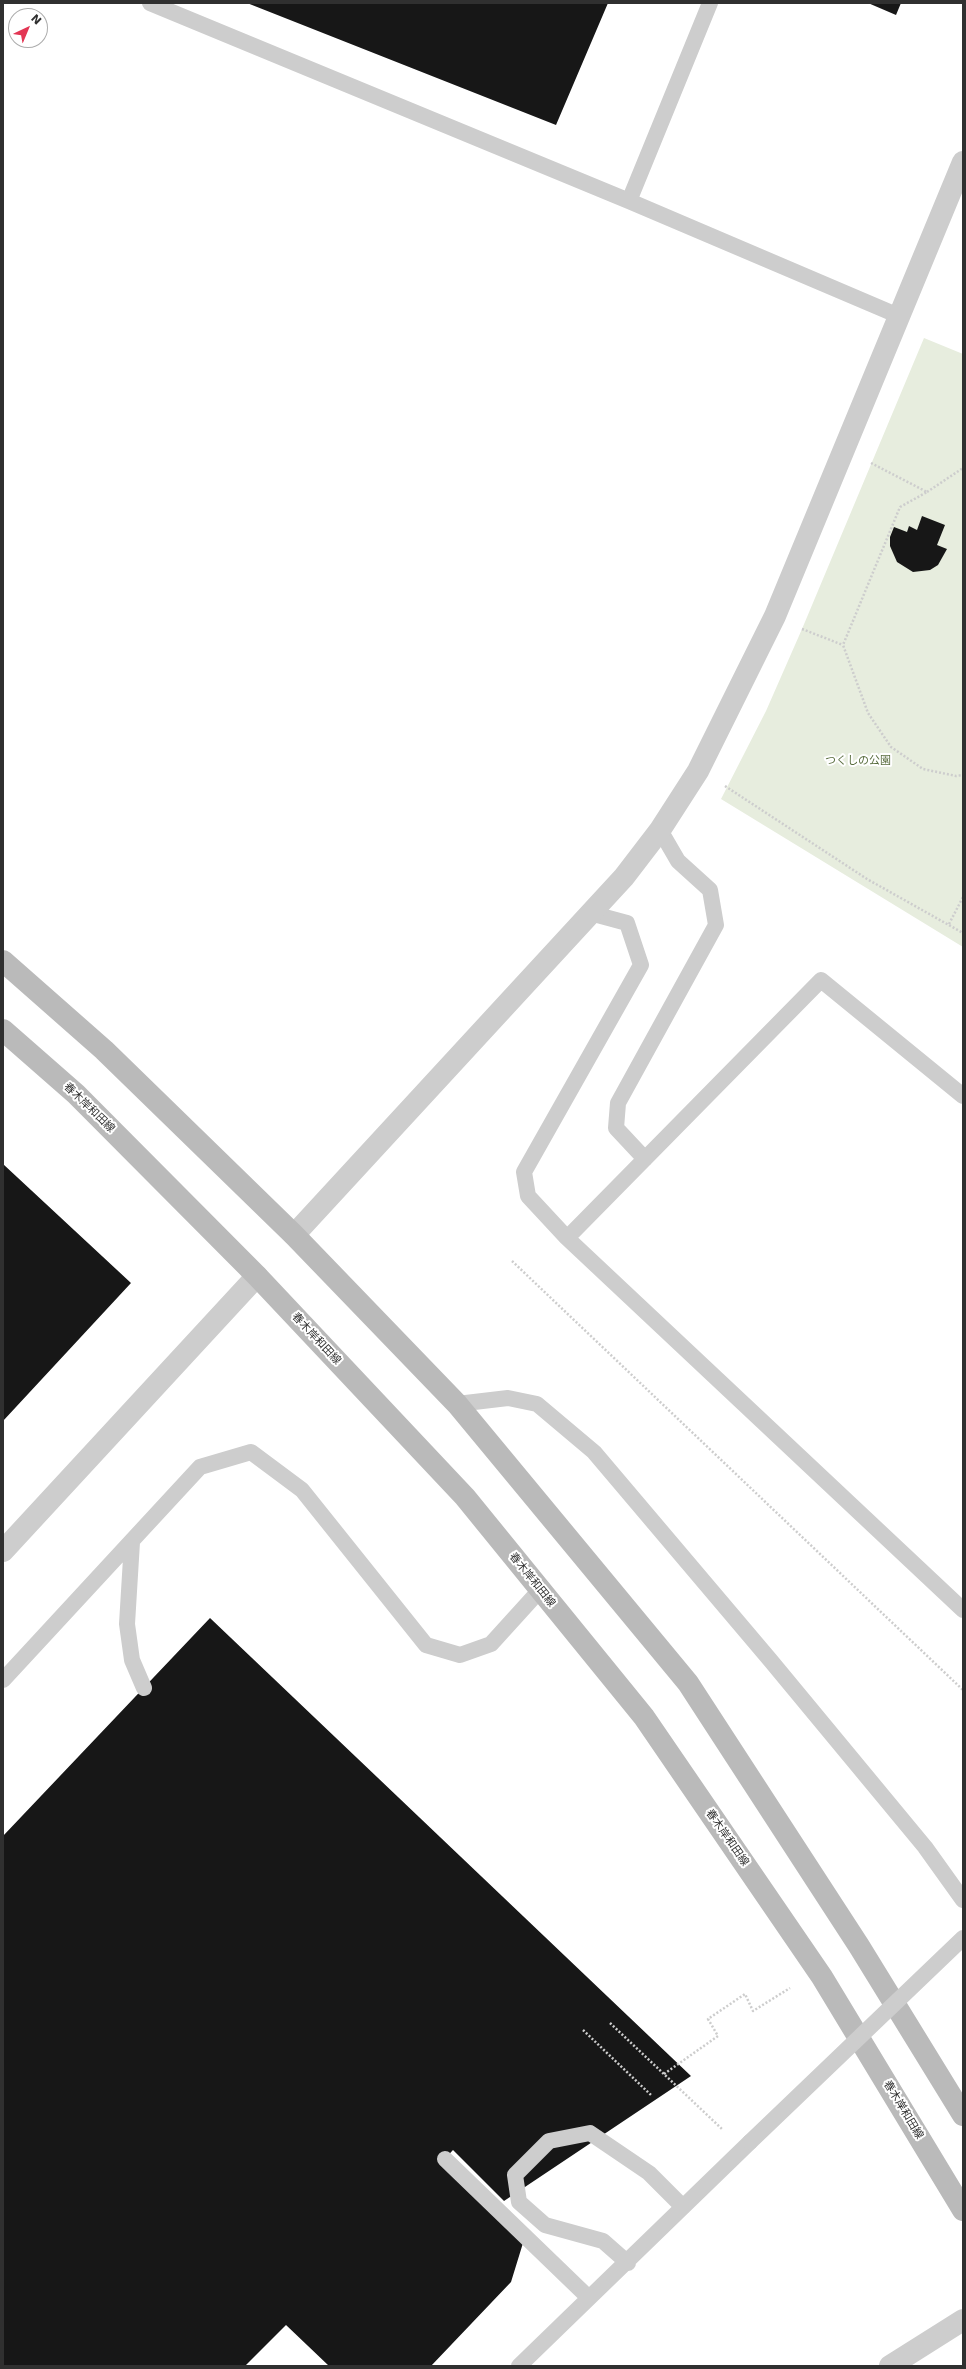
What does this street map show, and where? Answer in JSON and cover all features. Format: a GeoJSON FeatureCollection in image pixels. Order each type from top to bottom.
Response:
{"type":"FeatureCollection","features":[{"type":"Feature","properties":{"kind":"main road"},"geometry":{"type":"LineString","coordinates":[[3,961],[104,1050],[294,1235],[457,1404],[688,1683],[854,1940],[963,2115]]}},
{"type":"Feature","properties":{"kind":"main road","name":"春木岸和田線"},"geometry":{"type":"LineString","coordinates":[[3,1030],[76,1094],[257,1276],[465,1497],[644,1717],[822,1977],[963,2210]]}},
{"type":"Feature","properties":{"kind":"street"},"geometry":{"type":"LineString","coordinates":[[294,1235],[624,877],[660,830],[698,771],[775,616],[963,162]]}},
{"type":"Feature","properties":{"kind":"street"},"geometry":{"type":"LineString","coordinates":[[3,1551],[257,1276]]}},
{"type":"Feature","properties":{"kind":"street"},"geometry":{"type":"LineString","coordinates":[[890,2366],[963,2320]]}},
{"type":"Feature","properties":{"kind":"lane"},"geometry":{"type":"LineString","coordinates":[[150,3],[629,200],[899,316]]}},
{"type":"Feature","properties":{"kind":"lane"},"geometry":{"type":"LineString","coordinates":[[629,200],[710,3]]}},
{"type":"Feature","properties":{"kind":"lane"},"geometry":{"type":"LineString","coordinates":[[645,1159],[616,1128],[618,1103],[716,925],[710,890],[678,861],[660,830]]}},
{"type":"Feature","properties":{"kind":"lane"},"geometry":{"type":"LineString","coordinates":[[590,913],[627,923],[640,965],[524,1172],[528,1196],[567,1238],[963,1610]]}},
{"type":"Feature","properties":{"kind":"lane"},"geometry":{"type":"LineString","coordinates":[[567,1238],[821,980],[963,1096]]}},
{"type":"Feature","properties":{"kind":"lane"},"geometry":{"type":"LineString","coordinates":[[457,1404],[508,1398],[537,1404],[594,1452],[766,1655],[920,1841],[963,1900]]}},
{"type":"Feature","properties":{"kind":"lane"},"geometry":{"type":"LineString","coordinates":[[3,1680],[200,1467],[251,1452],[302,1490],[426,1645],[460,1655],[491,1644],[540,1590]]}},
{"type":"Feature","properties":{"kind":"lane"},"geometry":{"type":"LineString","coordinates":[[132,1542],[127,1624],[132,1660],[144,1688]]}},
{"type":"Feature","properties":{"kind":"lane"},"geometry":{"type":"LineString","coordinates":[[519,2366],[589,2298],[628,2263],[750,2142],[963,1938]]}},
{"type":"Feature","properties":{"kind":"lane"},"geometry":{"type":"LineString","coordinates":[[628,2263],[603,2241],[545,2226],[519,2202],[515,2175],[549,2141],[590,2133],[649,2173],[683,2207]]}},
{"type":"Feature","properties":{"kind":"lane"},"geometry":{"type":"LineString","coordinates":[[445,2159],[589,2298]]}},
{"type":"Feature","properties":{"kind":"path"},"geometry":{"type":"LineString","coordinates":[[865,461],[927,492]]}},
{"type":"Feature","properties":{"kind":"path"},"geometry":{"type":"LineString","coordinates":[[963,468],[927,492],[900,507],[843,645],[868,714],[891,746],[923,769],[956,776],[963,775]]}},
{"type":"Feature","properties":{"kind":"path"},"geometry":{"type":"LineString","coordinates":[[775,616],[843,645]]}},
{"type":"Feature","properties":{"kind":"path"},"geometry":{"type":"LineString","coordinates":[[698,771],[728,787],[867,879],[963,933]]}},
{"type":"Feature","properties":{"kind":"path"},"geometry":{"type":"LineString","coordinates":[[949,924],[963,897]]}},
{"type":"Feature","properties":{"kind":"path"},"geometry":{"type":"LineString","coordinates":[[512,1261],[963,1690]]}},
{"type":"Feature","properties":{"kind":"path"},"geometry":{"type":"LineString","coordinates":[[664,2074],[718,2036],[708,2019],[745,1994],[753,2011],[790,1988]]}},
{"type":"Feature","properties":{"kind":"path"},"geometry":{"type":"LineString","coordinates":[[610,2023],[722,2130],[728,2125]]}},
{"type":"Feature","properties":{"kind":"path"},"geometry":{"type":"LineString","coordinates":[[583,2030],[651,2095]]}},
{"type":"Feature","properties":{"kind":"green space","name":"つくしの公園"},"geometry":{"type":"Polygon","coordinates":[[[924,338],[963,354],[963,947],[721,799],[766,711],[924,338]]]}},
{"type":"Feature","properties":{"kind":"building"},"geometry":{"type":"Polygon","coordinates":[[[247,3],[608,3],[556,125],[247,3]]]}},
{"type":"Feature","properties":{"kind":"building"},"geometry":{"type":"Polygon","coordinates":[[[868,3],[901,3],[896,15],[868,3]]]}},
{"type":"Feature","properties":{"kind":"building"},"geometry":{"type":"Polygon","coordinates":[[[922,516],[945,525],[937,545],[947,549],[938,565],[930,570],[913,572],[897,562],[890,546],[890,537],[894,527],[907,532],[909,526],[917,530],[922,516]]]}},
{"type":"Feature","properties":{"kind":"building"},"geometry":{"type":"Polygon","coordinates":[[[3,1164],[131,1283],[3,1421],[3,1164]]]}},
{"type":"Feature","properties":{"kind":"building"},"geometry":{"type":"Polygon","coordinates":[[[210,1618],[691,2076],[504,2201],[453,2150],[441,2163],[523,2243],[511,2282],[431,2366],[329,2366],[286,2325],[245,2366],[3,2366],[3,1836],[210,1618]]]}}]}
